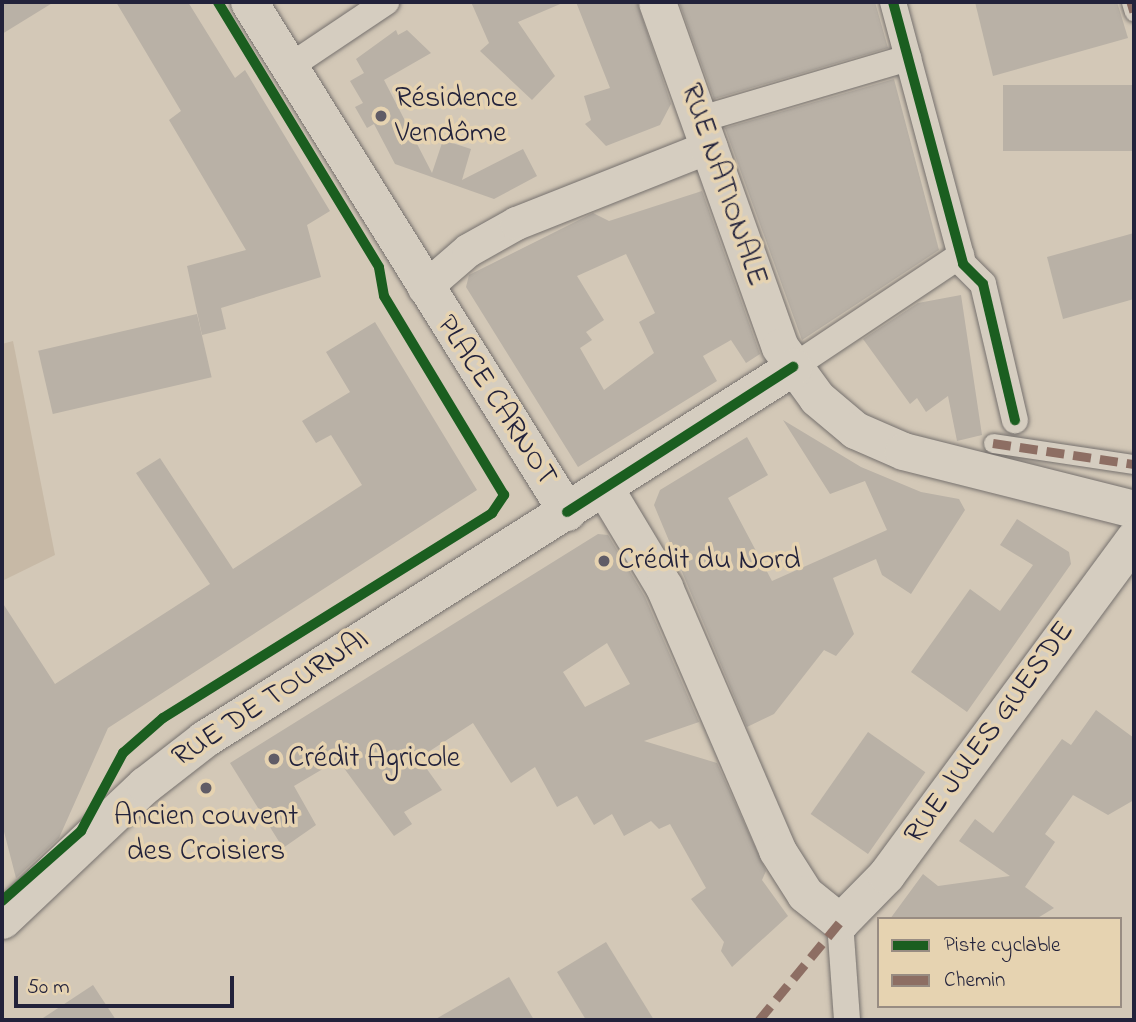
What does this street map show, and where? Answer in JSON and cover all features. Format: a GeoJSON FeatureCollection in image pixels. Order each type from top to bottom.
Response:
{"type":"FeatureCollection","features":[{"type":"Feature","properties":{"kind":"main road","name":"PLACE CARNOT"},"geometry":{"type":"LineString","coordinates":[[249,2],[424,288],[567,512],[793,367]]}},
{"type":"Feature","properties":{"kind":"main road","name":"RUE NATIONALE"},"geometry":{"type":"LineString","coordinates":[[657,2],[706,133],[772,327],[793,367],[837,417],[875,440],[1134,509]]}},
{"type":"Feature","properties":{"kind":"main road"},"geometry":{"type":"LineString","coordinates":[[604,486],[664,587],[776,850],[805,894],[840,922]]}},
{"type":"Feature","properties":{"kind":"main road","name":"RUE DE TOURNAI"},"geometry":{"type":"LineString","coordinates":[[2,920],[184,754],[567,512]]}},
{"type":"Feature","properties":{"kind":"main road","name":"RUE JULES GUESDE"},"geometry":{"type":"LineString","coordinates":[[840,922],[886,875],[1134,538]]}},
{"type":"Feature","properties":{"kind":"street"},"geometry":{"type":"LineString","coordinates":[[289,67],[386,2]]}},
{"type":"Feature","properties":{"kind":"street"},"geometry":{"type":"LineString","coordinates":[[893,2],[961,256],[984,284],[1015,420]]}},
{"type":"Feature","properties":{"kind":"street"},"geometry":{"type":"LineString","coordinates":[[1131,2],[1134,12]]}},
{"type":"Feature","properties":{"kind":"street"},"geometry":{"type":"LineString","coordinates":[[424,288],[483,241],[706,133],[908,58]]}},
{"type":"Feature","properties":{"kind":"street"},"geometry":{"type":"LineString","coordinates":[[793,367],[961,256]]}},
{"type":"Feature","properties":{"kind":"street"},"geometry":{"type":"LineString","coordinates":[[993,443],[1134,464]]}},
{"type":"Feature","properties":{"kind":"street"},"geometry":{"type":"LineString","coordinates":[[840,922],[847,1020]]}},
{"type":"Feature","properties":{"kind":"shaded area"},"geometry":{"type":"Polygon","coordinates":[[[13,341],[55,555],[2,581],[2,344],[13,341]]]}},
{"type":"Feature","properties":{"kind":"building"},"geometry":{"type":"Polygon","coordinates":[[[2,2],[54,2],[2,34],[2,2]]]}},
{"type":"Feature","properties":{"kind":"building"},"geometry":{"type":"Polygon","coordinates":[[[116,2],[188,2],[235,78],[245,70],[330,211],[307,225],[321,277],[221,308],[226,329],[202,335],[187,266],[246,250],[169,120],[181,111],[116,2]]]}},
{"type":"Feature","properties":{"kind":"building"},"geometry":{"type":"Polygon","coordinates":[[[471,2],[565,2],[518,22],[555,76],[532,100],[480,51],[489,43],[471,2]]]}},
{"type":"Feature","properties":{"kind":"building","name":"Résidence Vendôme"},"geometry":{"type":"Polygon","coordinates":[[[576,2],[637,2],[671,104],[660,125],[606,146],[585,124],[591,120],[584,96],[610,88],[576,2]]]}},
{"type":"Feature","properties":{"kind":"building"},"geometry":{"type":"Polygon","coordinates":[[[679,2],[875,2],[888,48],[714,99],[679,2]]]}},
{"type":"Feature","properties":{"kind":"building"},"geometry":{"type":"Polygon","coordinates":[[[975,2],[1117,2],[1128,38],[993,76],[975,2]]]}},
{"type":"Feature","properties":{"kind":"building","name":"Résidence Vendôme"},"geometry":{"type":"Polygon","coordinates":[[[396,30],[398,35],[407,30],[431,53],[384,80],[432,173],[443,140],[471,149],[462,180],[523,149],[537,176],[494,199],[395,164],[374,124],[367,128],[355,107],[363,103],[350,81],[364,73],[356,59],[396,30]]]}},
{"type":"Feature","properties":{"kind":"building"},"geometry":{"type":"Polygon","coordinates":[[[894,79],[939,250],[802,340],[725,128],[894,79]]]}},
{"type":"Feature","properties":{"kind":"building"},"geometry":{"type":"Polygon","coordinates":[[[1003,85],[1134,85],[1134,151],[1003,151],[1003,85]]]}},
{"type":"Feature","properties":{"kind":"building"},"geometry":{"type":"Polygon","coordinates":[[[702,191],[760,354],[746,363],[731,340],[703,356],[717,381],[578,467],[466,287],[469,275],[593,213],[609,221],[702,191]],[[626,254],[577,276],[604,320],[586,332],[592,340],[580,348],[604,390],[654,353],[639,322],[655,313],[626,254]]]}},
{"type":"Feature","properties":{"kind":"building"},"geometry":{"type":"Polygon","coordinates":[[[1134,233],[1134,299],[1063,319],[1047,257],[1134,233]]]}},
{"type":"Feature","properties":{"kind":"building"},"geometry":{"type":"Polygon","coordinates":[[[961,295],[982,435],[957,441],[948,396],[926,412],[917,398],[910,404],[863,339],[918,303],[961,295]]]}},
{"type":"Feature","properties":{"kind":"building"},"geometry":{"type":"Polygon","coordinates":[[[197,314],[212,377],[53,414],[38,351],[197,314]]]}},
{"type":"Feature","properties":{"kind":"building"},"geometry":{"type":"Polygon","coordinates":[[[375,322],[477,490],[108,728],[59,838],[16,878],[2,824],[2,602],[55,684],[210,584],[136,473],[160,458],[233,569],[362,485],[331,435],[316,443],[302,421],[350,392],[326,352],[375,322]]]}},
{"type":"Feature","properties":{"kind":"building"},"geometry":{"type":"Polygon","coordinates":[[[783,420],[861,467],[921,492],[959,499],[965,510],[911,594],[882,575],[876,559],[833,578],[854,634],[836,656],[824,650],[774,714],[747,727],[654,505],[660,490],[747,437],[768,475],[728,498],[772,581],[887,530],[865,481],[830,494],[783,420]]]}},
{"type":"Feature","properties":{"kind":"building"},"geometry":{"type":"Polygon","coordinates":[[[1017,519],[1069,552],[1071,564],[967,712],[911,672],[970,589],[1000,611],[1033,565],[1000,545],[1017,519]]]}},
{"type":"Feature","properties":{"kind":"building"},"geometry":{"type":"Polygon","coordinates":[[[598,534],[608,535],[645,597],[699,722],[644,741],[717,763],[766,871],[762,880],[788,916],[732,967],[721,951],[724,942],[691,899],[706,888],[670,824],[659,829],[651,821],[624,836],[612,814],[594,825],[577,796],[557,807],[535,767],[511,783],[473,723],[419,758],[442,790],[404,812],[412,824],[394,836],[338,760],[294,786],[316,825],[283,848],[230,763],[598,534]],[[607,643],[563,672],[585,707],[630,684],[607,643]]]}},
{"type":"Feature","properties":{"kind":"building"},"geometry":{"type":"Polygon","coordinates":[[[1096,710],[1134,738],[1134,800],[1108,815],[1073,795],[1045,834],[1055,842],[1025,887],[1054,908],[1039,917],[891,917],[923,874],[938,886],[1010,876],[959,841],[975,819],[993,833],[1062,739],[1071,745],[1096,710]]]}},
{"type":"Feature","properties":{"kind":"building"},"geometry":{"type":"Polygon","coordinates":[[[868,732],[925,772],[868,854],[811,814],[868,732]]]}},
{"type":"Feature","properties":{"kind":"building"},"geometry":{"type":"Polygon","coordinates":[[[606,942],[654,1020],[586,1020],[557,972],[606,942]]]}},
{"type":"Feature","properties":{"kind":"building"},"geometry":{"type":"Polygon","coordinates":[[[509,977],[534,1020],[434,1020],[509,977]]]}},
{"type":"Feature","properties":{"kind":"building"},"geometry":{"type":"Polygon","coordinates":[[[93,985],[116,1020],[40,1020],[93,985]]]}},
{"type":"Feature","properties":{"kind":"marked path"},"geometry":{"type":"LineString","coordinates":[[1131,2],[1134,12]]}},
{"type":"Feature","properties":{"kind":"marked path"},"geometry":{"type":"LineString","coordinates":[[993,443],[1134,464]]}},
{"type":"Feature","properties":{"kind":"marked path"},"geometry":{"type":"LineString","coordinates":[[759,1020],[840,922]]}},
{"type":"Feature","properties":{"kind":"cycle path"},"geometry":{"type":"LineString","coordinates":[[2,901],[81,831],[123,753],[163,718],[492,513],[504,495],[384,296],[379,267],[218,2]]}},
{"type":"Feature","properties":{"kind":"cycle path"},"geometry":{"type":"LineString","coordinates":[[893,2],[963,264],[983,284],[1015,420]]}},
{"type":"Feature","properties":{"kind":"cycle path"},"geometry":{"type":"LineString","coordinates":[[567,512],[793,367]]}},
{"type":"Feature","properties":{"kind":"place","name":"Résidence Vendôme"},"geometry":{"type":"Point","coordinates":[381,116]}},
{"type":"Feature","properties":{"kind":"place","name":"Crédit du Nord"},"geometry":{"type":"Point","coordinates":[604,561]}},
{"type":"Feature","properties":{"kind":"place","name":"Crédit Agricole"},"geometry":{"type":"Point","coordinates":[274,759]}},
{"type":"Feature","properties":{"kind":"place","name":"Ancien couvent des Croisiers"},"geometry":{"type":"Point","coordinates":[206,788]}}]}
